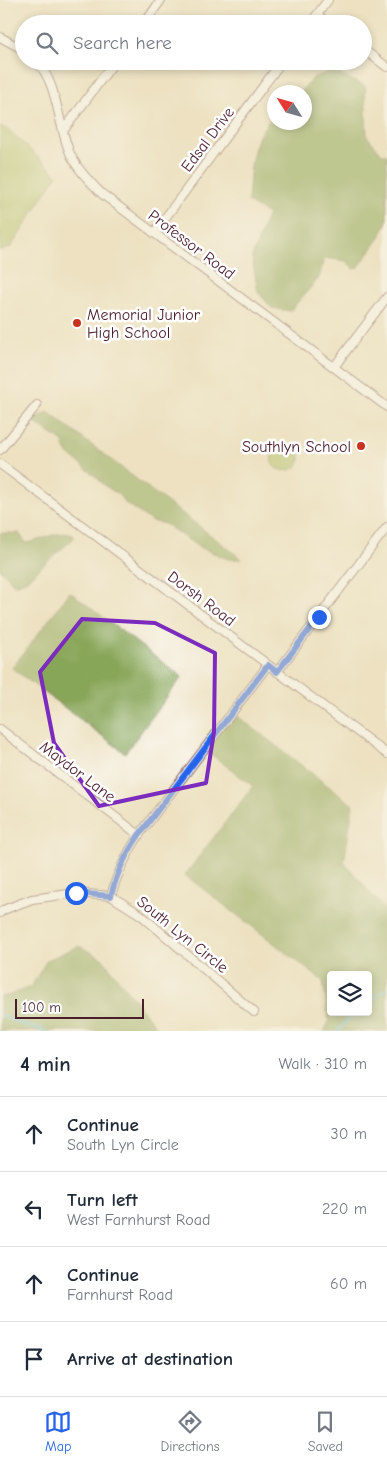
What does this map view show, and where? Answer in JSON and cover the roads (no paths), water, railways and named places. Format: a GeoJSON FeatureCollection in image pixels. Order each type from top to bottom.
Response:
{"type":"FeatureCollection","features":[{"type":"Feature","properties":{"kind":"street"},"geometry":{"type":"LineString","coordinates":[[151,15],[162,0]]}},
{"type":"Feature","properties":{"kind":"street"},"geometry":{"type":"LineString","coordinates":[[317,15],[328,0]]}},
{"type":"Feature","properties":{"kind":"street"},"geometry":{"type":"LineString","coordinates":[[0,38],[15,46]]}},
{"type":"Feature","properties":{"kind":"street"},"geometry":{"type":"LineString","coordinates":[[372,56],[387,67]]}},
{"type":"Feature","properties":{"kind":"street","name":"Professor Road"},"geometry":{"type":"LineString","coordinates":[[44,70],[54,94],[68,149],[82,173],[102,194],[387,407]]}},
{"type":"Feature","properties":{"kind":"street"},"geometry":{"type":"LineString","coordinates":[[63,131],[109,70]]}},
{"type":"Feature","properties":{"kind":"street","name":"Edsal Drive"},"geometry":{"type":"LineString","coordinates":[[154,233],[275,70]]}},
{"type":"Feature","properties":{"kind":"street"},"geometry":{"type":"LineString","coordinates":[[334,367],[387,297]]}},
{"type":"Feature","properties":{"kind":"street"},"geometry":{"type":"LineString","coordinates":[[0,450],[37,404]]}},
{"type":"Feature","properties":{"kind":"street","name":"Dorsh Road"},"geometry":{"type":"LineString","coordinates":[[0,464],[387,754]]}},
{"type":"Feature","properties":{"kind":"street"},"geometry":{"type":"LineString","coordinates":[[277,672],[387,527]]}},
{"type":"Feature","properties":{"kind":"street"},"geometry":{"type":"LineString","coordinates":[[111,896],[117,873],[139,835],[268,665]]}},
{"type":"Feature","properties":{"kind":"street","name":"Maydor Lane"},"geometry":{"type":"LineString","coordinates":[[0,729],[139,835]]}},
{"type":"Feature","properties":{"kind":"street","name":"South Lyn Circle"},"geometry":{"type":"LineString","coordinates":[[0,914],[3,910],[32,899],[76,893],[111,896],[141,915],[254,1012]]}},
{"type":"Feature","properties":{"kind":"waterway"},"geometry":{"type":"LineString","coordinates":[[372,999],[387,989]]}},
{"type":"Feature","properties":{"kind":"waterway"},"geometry":{"type":"LineString","coordinates":[[0,1015],[24,1025],[46,1031]]}},
{"type":"Feature","properties":{"kind":"waterway"},"geometry":{"type":"LineString","coordinates":[[338,1031],[351,1016]]}},
{"type":"Feature","properties":{"kind":"place","name":"Memorial Junior High School"},"geometry":{"type":"Point","coordinates":[77,323]}},
{"type":"Feature","properties":{"kind":"place","name":"Southlyn School"},"geometry":{"type":"Point","coordinates":[361,446]}}]}
